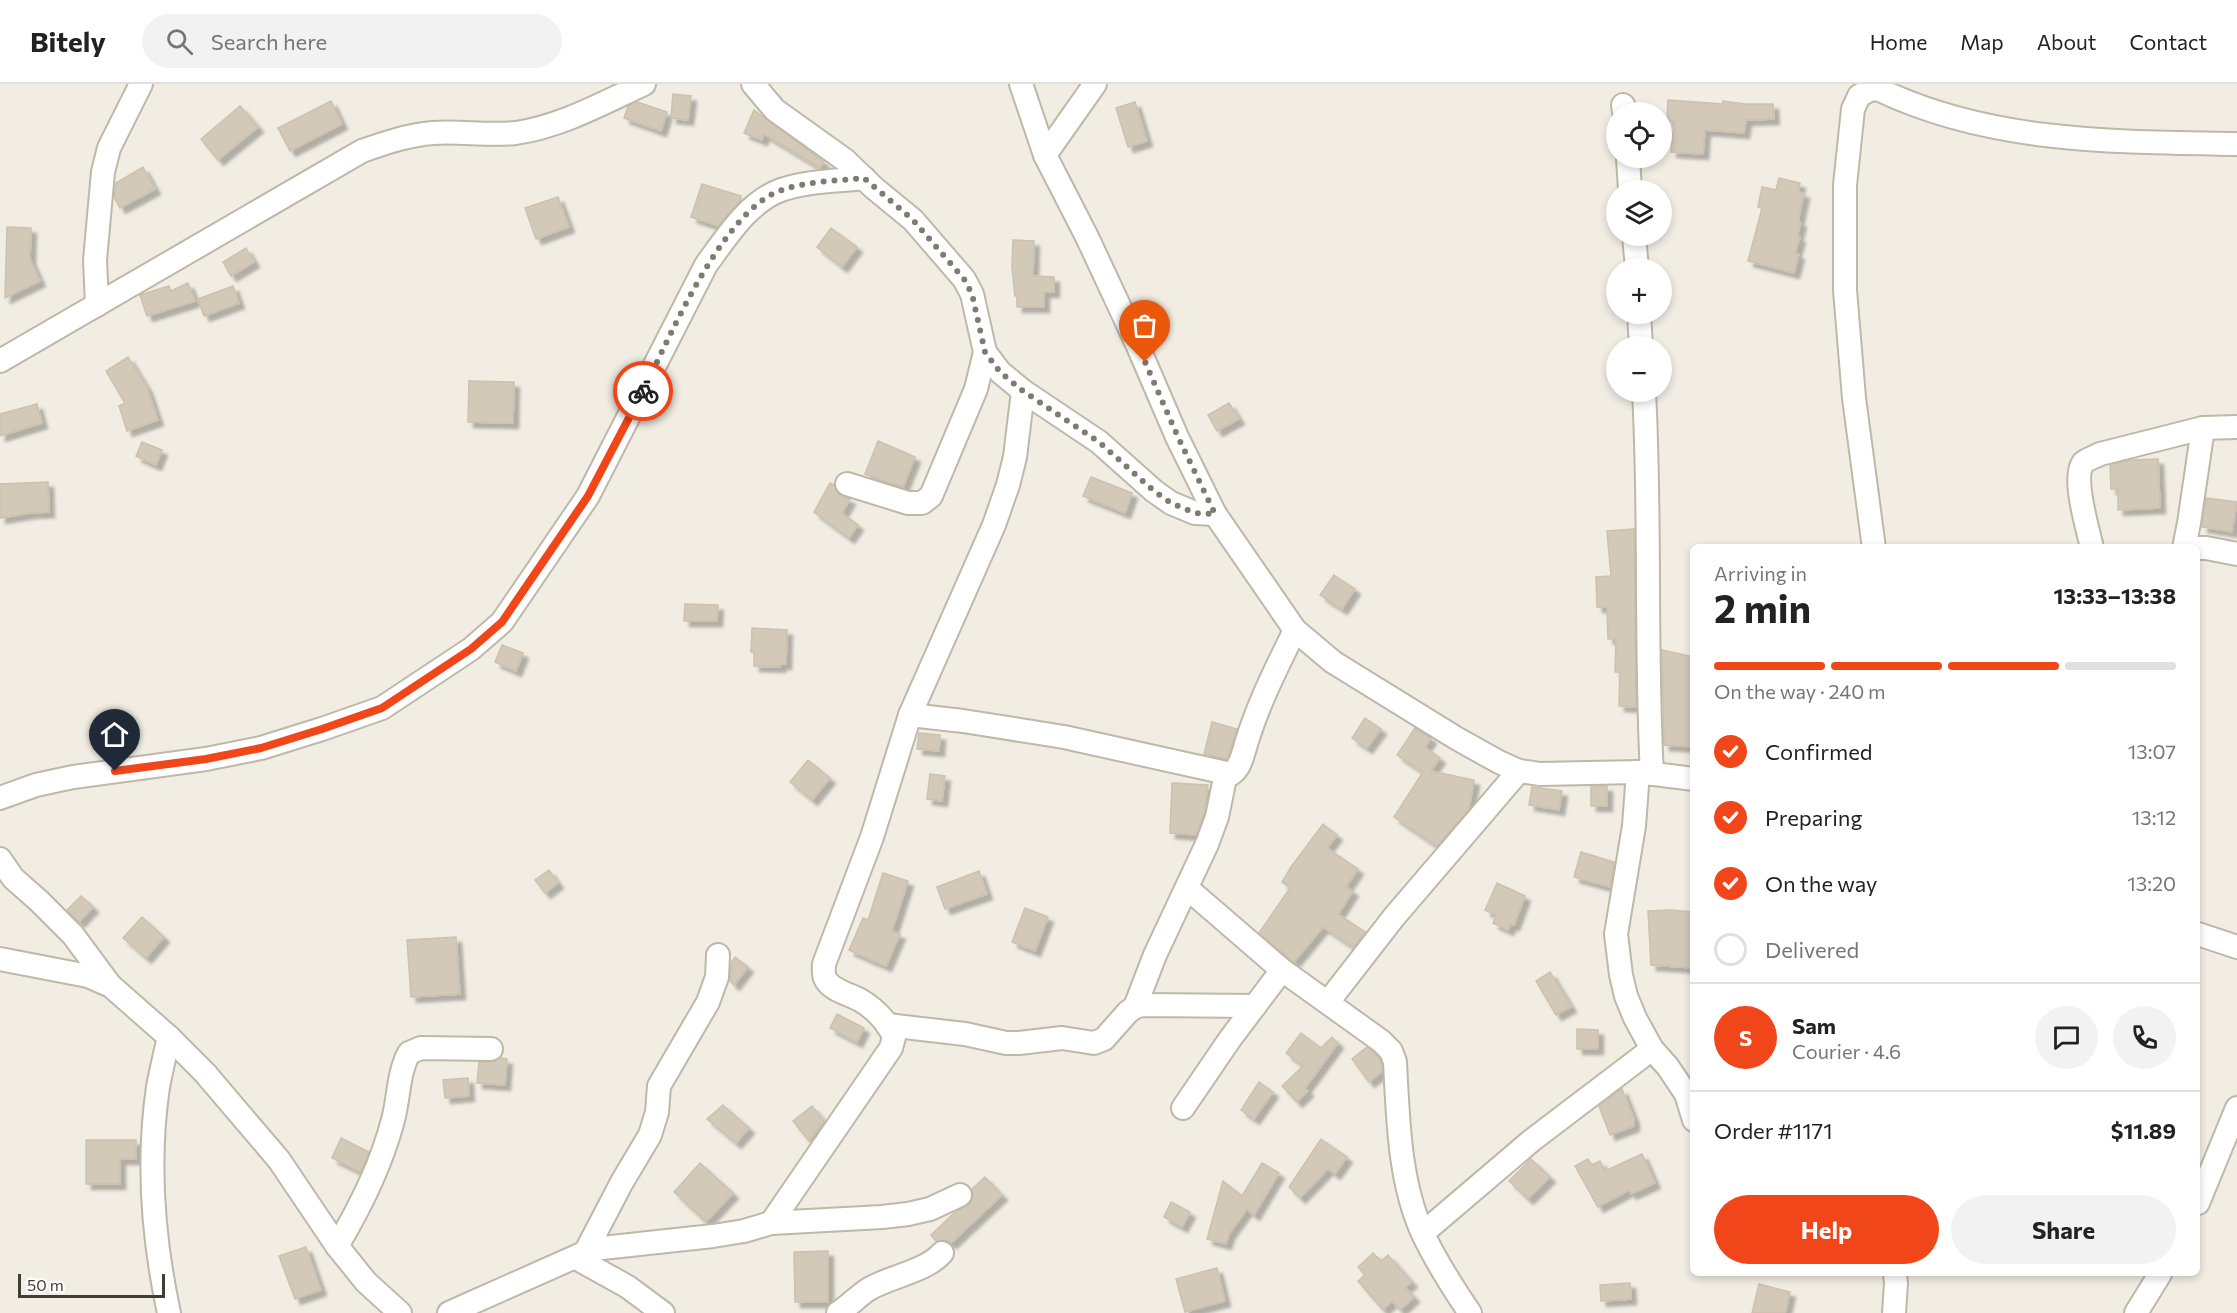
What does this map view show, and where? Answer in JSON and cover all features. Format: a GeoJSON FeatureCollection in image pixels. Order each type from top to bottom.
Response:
{"type":"FeatureCollection","features":[{"type":"Feature","properties":{"kind":"street"},"geometry":{"type":"LineString","coordinates":[[97,305],[95,260],[103,172],[109,148],[141,84]]}},
{"type":"Feature","properties":{"kind":"street"},"geometry":{"type":"LineString","coordinates":[[0,361],[362,151],[389,141],[434,133],[513,133],[546,127],[644,84]]}},
{"type":"Feature","properties":{"kind":"street"},"geometry":{"type":"LineString","coordinates":[[753,84],[775,110],[845,160],[913,220],[964,279],[972,294],[985,352],[1000,372],[1023,391],[1099,442],[1154,491],[1171,503],[1195,513],[1215,514]]}},
{"type":"Feature","properties":{"kind":"street"},"geometry":{"type":"LineString","coordinates":[[1021,84],[1045,155],[1087,237],[1215,514],[1295,630],[1333,663],[1456,738],[1519,771],[1540,774],[1645,773],[1690,779]]}},
{"type":"Feature","properties":{"kind":"street"},"geometry":{"type":"LineString","coordinates":[[1045,155],[1095,84]]}},
{"type":"Feature","properties":{"kind":"street"},"geometry":{"type":"LineString","coordinates":[[1873,544],[1854,399],[1845,290],[1846,175],[1851,121],[1859,96],[1870,89],[1880,90],[1935,113],[2055,137],[2237,144]]}},
{"type":"Feature","properties":{"kind":"street"},"geometry":{"type":"LineString","coordinates":[[0,798],[36,785],[73,777],[206,759],[261,748],[322,729],[382,708],[471,649],[502,622],[588,496],[706,266],[724,241],[752,208],[766,197],[782,190],[821,182],[864,178]]}},
{"type":"Feature","properties":{"kind":"street"},"geometry":{"type":"LineString","coordinates":[[847,484],[908,503],[922,503],[931,496],[963,425],[976,389],[985,352]]}},
{"type":"Feature","properties":{"kind":"street"},"geometry":{"type":"LineString","coordinates":[[771,1223],[891,1048],[894,1037],[887,1025],[861,1000],[830,985],[825,978],[824,964],[872,837],[910,715],[994,525],[1008,485],[1015,457],[1023,391]]}},
{"type":"Feature","properties":{"kind":"street"},"geometry":{"type":"LineString","coordinates":[[1644,402],[1648,528],[1649,718],[1645,773],[1616,934],[1626,996],[1635,1018],[1652,1049],[1668,1066],[1686,1094],[1690,1107]]}},
{"type":"Feature","properties":{"kind":"street"},"geometry":{"type":"LineString","coordinates":[[2091,544],[2080,487],[2079,477],[2083,464],[2100,454],[2203,428],[2237,427]]}},
{"type":"Feature","properties":{"kind":"street"},"geometry":{"type":"LineString","coordinates":[[2185,544],[2203,428]]}},
{"type":"Feature","properties":{"kind":"street"},"geometry":{"type":"LineString","coordinates":[[2200,549],[2237,554]]}},
{"type":"Feature","properties":{"kind":"street"},"geometry":{"type":"LineString","coordinates":[[910,715],[1064,736],[1234,773],[1239,767],[1254,718],[1270,679],[1295,630]]}},
{"type":"Feature","properties":{"kind":"street"},"geometry":{"type":"LineString","coordinates":[[1328,1002],[1394,917],[1519,771]]}},
{"type":"Feature","properties":{"kind":"street"},"geometry":{"type":"LineString","coordinates":[[887,1025],[965,1034],[1006,1043],[1062,1038],[1094,1043],[1104,1039],[1136,1007],[1155,955],[1217,817],[1226,773]]}},
{"type":"Feature","properties":{"kind":"street"},"geometry":{"type":"LineString","coordinates":[[0,859],[13,878],[73,935],[111,986],[169,1037],[205,1073],[279,1160],[337,1246],[366,1282],[400,1313]]}},
{"type":"Feature","properties":{"kind":"street"},"geometry":{"type":"LineString","coordinates":[[1187,888],[1282,970],[1381,1041],[1394,1056],[1400,1144],[1409,1190],[1423,1233],[1470,1313]]}},
{"type":"Feature","properties":{"kind":"street"},"geometry":{"type":"LineString","coordinates":[[2200,935],[2237,948]]}},
{"type":"Feature","properties":{"kind":"street"},"geometry":{"type":"LineString","coordinates":[[581,1255],[650,1135],[657,1112],[659,1086],[708,1002],[717,977],[718,955]]}},
{"type":"Feature","properties":{"kind":"street"},"geometry":{"type":"LineString","coordinates":[[0,959],[88,976],[111,986]]}},
{"type":"Feature","properties":{"kind":"street"},"geometry":{"type":"LineString","coordinates":[[1183,1108],[1230,1039],[1282,970]]}},
{"type":"Feature","properties":{"kind":"street"},"geometry":{"type":"LineString","coordinates":[[1136,1007],[1143,1005],[1255,1006]]}},
{"type":"Feature","properties":{"kind":"street"},"geometry":{"type":"LineString","coordinates":[[169,1037],[158,1087],[153,1175],[154,1217],[160,1270],[169,1313]]}},
{"type":"Feature","properties":{"kind":"street"},"geometry":{"type":"LineString","coordinates":[[337,1246],[357,1213],[382,1159],[394,1116],[404,1063],[410,1053],[421,1048],[491,1049]]}},
{"type":"Feature","properties":{"kind":"street"},"geometry":{"type":"LineString","coordinates":[[1423,1233],[1531,1141],[1652,1049]]}},
{"type":"Feature","properties":{"kind":"street"},"geometry":{"type":"LineString","coordinates":[[2200,1198],[2237,1108]]}},
{"type":"Feature","properties":{"kind":"street"},"geometry":{"type":"LineString","coordinates":[[449,1313],[600,1248],[713,1236],[744,1231],[771,1223],[908,1214],[930,1209],[960,1195]]}},
{"type":"Feature","properties":{"kind":"street"},"geometry":{"type":"LineString","coordinates":[[838,1313],[869,1289],[934,1263],[942,1253]]}},
{"type":"Feature","properties":{"kind":"street"},"geometry":{"type":"LineString","coordinates":[[581,1255],[663,1313]]}},
{"type":"Feature","properties":{"kind":"street"},"geometry":{"type":"LineString","coordinates":[[1894,1313],[1895,1276]]}},
{"type":"Feature","properties":{"kind":"street"},"geometry":{"type":"LineString","coordinates":[[2136,1313],[2159,1276]]}},
{"type":"Feature","properties":{"kind":"building"},"geometry":{"type":"Polygon","coordinates":[[[673,94],[691,96],[688,120],[671,118],[673,94]]]}},
{"type":"Feature","properties":{"kind":"building"},"geometry":{"type":"Polygon","coordinates":[[[1668,100],[1723,104],[1723,101],[1773,104],[1774,119],[1746,120],[1744,133],[1705,130],[1703,154],[1672,152],[1674,122],[1672,122],[1672,102],[1668,102],[1668,100]]]}},
{"type":"Feature","properties":{"kind":"building"},"geometry":{"type":"Polygon","coordinates":[[[331,101],[342,124],[290,151],[278,128],[331,101]]]}},
{"type":"Feature","properties":{"kind":"building"},"geometry":{"type":"Polygon","coordinates":[[[637,102],[667,112],[661,131],[624,118],[628,106],[637,102]]]}},
{"type":"Feature","properties":{"kind":"building"},"geometry":{"type":"Polygon","coordinates":[[[1135,102],[1147,141],[1128,147],[1116,108],[1135,102]]]}},
{"type":"Feature","properties":{"kind":"building"},"geometry":{"type":"Polygon","coordinates":[[[240,106],[258,127],[218,160],[201,139],[240,106]]]}},
{"type":"Feature","properties":{"kind":"building"},"geometry":{"type":"Polygon","coordinates":[[[754,110],[824,162],[820,168],[764,134],[762,140],[744,133],[754,110]]]}},
{"type":"Feature","properties":{"kind":"building"},"geometry":{"type":"Polygon","coordinates":[[[143,167],[155,189],[120,208],[114,197],[116,183],[143,167]]]}},
{"type":"Feature","properties":{"kind":"building"},"geometry":{"type":"Polygon","coordinates":[[[1779,178],[1800,183],[1798,192],[1804,193],[1798,221],[1801,222],[1797,237],[1800,237],[1795,254],[1799,254],[1794,273],[1748,261],[1762,208],[1758,207],[1762,187],[1776,190],[1779,178]]]}},
{"type":"Feature","properties":{"kind":"building"},"geometry":{"type":"Polygon","coordinates":[[[702,184],[741,196],[740,201],[718,226],[691,217],[702,184]]]}},
{"type":"Feature","properties":{"kind":"building"},"geometry":{"type":"Polygon","coordinates":[[[558,197],[569,227],[536,239],[525,208],[558,197]]]}},
{"type":"Feature","properties":{"kind":"building"},"geometry":{"type":"Polygon","coordinates":[[[7,227],[31,228],[30,259],[40,281],[5,298],[7,227]]]}},
{"type":"Feature","properties":{"kind":"building"},"geometry":{"type":"Polygon","coordinates":[[[831,228],[857,247],[842,267],[817,247],[831,228]]]}},
{"type":"Feature","properties":{"kind":"building"},"geometry":{"type":"Polygon","coordinates":[[[1013,240],[1034,241],[1033,276],[1054,277],[1054,292],[1044,292],[1044,307],[1017,307],[1012,267],[1013,240]]]}},
{"type":"Feature","properties":{"kind":"building"},"geometry":{"type":"Polygon","coordinates":[[[246,248],[254,262],[231,276],[223,262],[246,248]]]}},
{"type":"Feature","properties":{"kind":"building"},"geometry":{"type":"Polygon","coordinates":[[[188,283],[195,301],[147,316],[140,295],[169,286],[171,291],[188,283]]]}},
{"type":"Feature","properties":{"kind":"building"},"geometry":{"type":"Polygon","coordinates":[[[233,286],[239,303],[204,316],[198,299],[233,286]]]}},
{"type":"Feature","properties":{"kind":"building"},"geometry":{"type":"Polygon","coordinates":[[[128,357],[147,388],[158,420],[127,431],[119,406],[125,403],[106,371],[128,357]]]}},
{"type":"Feature","properties":{"kind":"building"},"geometry":{"type":"Polygon","coordinates":[[[469,381],[514,382],[513,423],[468,422],[469,381]]]}},
{"type":"Feature","properties":{"kind":"building"},"geometry":{"type":"Polygon","coordinates":[[[1229,403],[1239,419],[1217,431],[1208,415],[1229,403]]]}},
{"type":"Feature","properties":{"kind":"building"},"geometry":{"type":"Polygon","coordinates":[[[37,404],[42,423],[0,436],[0,414],[37,404]]]}},
{"type":"Feature","properties":{"kind":"building"},"geometry":{"type":"Polygon","coordinates":[[[878,441],[915,457],[903,487],[865,474],[878,441]]]}},
{"type":"Feature","properties":{"kind":"building"},"geometry":{"type":"Polygon","coordinates":[[[142,442],[162,450],[156,465],[136,456],[142,442]]]}},
{"type":"Feature","properties":{"kind":"building"},"geometry":{"type":"Polygon","coordinates":[[[2158,459],[2160,508],[2118,510],[2118,489],[2111,489],[2110,465],[2132,460],[2158,459]]]}},
{"type":"Feature","properties":{"kind":"building"},"geometry":{"type":"Polygon","coordinates":[[[1091,477],[1132,493],[1125,513],[1083,496],[1091,477]]]}},
{"type":"Feature","properties":{"kind":"building"},"geometry":{"type":"Polygon","coordinates":[[[48,482],[49,512],[0,518],[0,484],[48,482]]]}},
{"type":"Feature","properties":{"kind":"building"},"geometry":{"type":"Polygon","coordinates":[[[830,483],[834,485],[838,494],[850,499],[842,513],[858,525],[849,538],[814,512],[830,483]]]}},
{"type":"Feature","properties":{"kind":"building"},"geometry":{"type":"Polygon","coordinates":[[[2206,498],[2237,502],[2232,532],[2202,527],[2206,498]]]}},
{"type":"Feature","properties":{"kind":"building"},"geometry":{"type":"Polygon","coordinates":[[[1634,529],[1636,707],[1619,706],[1620,672],[1615,672],[1616,639],[1608,639],[1607,607],[1597,607],[1596,577],[1611,576],[1607,531],[1634,529]]]}},
{"type":"Feature","properties":{"kind":"building"},"geometry":{"type":"Polygon","coordinates":[[[1334,575],[1355,589],[1342,609],[1320,595],[1334,575]]]}},
{"type":"Feature","properties":{"kind":"building"},"geometry":{"type":"Polygon","coordinates":[[[685,604],[718,605],[717,621],[684,621],[685,604]]]}},
{"type":"Feature","properties":{"kind":"building"},"geometry":{"type":"Polygon","coordinates":[[[752,628],[787,630],[786,664],[780,664],[780,667],[754,666],[754,652],[751,652],[752,628]]]}},
{"type":"Feature","properties":{"kind":"building"},"geometry":{"type":"Polygon","coordinates":[[[502,645],[523,653],[516,671],[495,662],[502,645]]]}},
{"type":"Feature","properties":{"kind":"building"},"geometry":{"type":"Polygon","coordinates":[[[1662,650],[1690,656],[1690,747],[1664,745],[1662,650]]]}},
{"type":"Feature","properties":{"kind":"building"},"geometry":{"type":"Polygon","coordinates":[[[1365,718],[1381,729],[1367,748],[1352,738],[1365,718]]]}},
{"type":"Feature","properties":{"kind":"building"},"geometry":{"type":"Polygon","coordinates":[[[1212,722],[1237,729],[1227,759],[1204,754],[1212,722]]]}},
{"type":"Feature","properties":{"kind":"building"},"geometry":{"type":"Polygon","coordinates":[[[1415,728],[1431,738],[1425,747],[1440,758],[1431,771],[1474,780],[1469,809],[1437,846],[1394,817],[1423,772],[1397,755],[1415,728]]]}},
{"type":"Feature","properties":{"kind":"building"},"geometry":{"type":"Polygon","coordinates":[[[919,733],[940,735],[939,751],[917,749],[919,733]]]}},
{"type":"Feature","properties":{"kind":"building"},"geometry":{"type":"Polygon","coordinates":[[[808,760],[830,778],[812,800],[790,782],[808,760]]]}},
{"type":"Feature","properties":{"kind":"building"},"geometry":{"type":"Polygon","coordinates":[[[930,774],[945,776],[942,801],[927,799],[930,774]]]}},
{"type":"Feature","properties":{"kind":"building"},"geometry":{"type":"Polygon","coordinates":[[[1172,783],[1208,785],[1204,813],[1196,835],[1170,833],[1172,783]]]}},
{"type":"Feature","properties":{"kind":"building"},"geometry":{"type":"Polygon","coordinates":[[[1591,786],[1607,786],[1607,806],[1591,806],[1591,786]]]}},
{"type":"Feature","properties":{"kind":"building"},"geometry":{"type":"Polygon","coordinates":[[[1532,787],[1562,791],[1559,810],[1529,805],[1532,787]]]}},
{"type":"Feature","properties":{"kind":"building"},"geometry":{"type":"Polygon","coordinates":[[[1323,824],[1337,835],[1327,848],[1358,869],[1346,887],[1353,891],[1338,914],[1365,932],[1353,947],[1323,927],[1294,962],[1259,933],[1290,888],[1282,882],[1323,824]]]}},
{"type":"Feature","properties":{"kind":"building"},"geometry":{"type":"Polygon","coordinates":[[[1581,852],[1614,862],[1610,887],[1574,877],[1581,852]]]}},
{"type":"Feature","properties":{"kind":"building"},"geometry":{"type":"Polygon","coordinates":[[[549,870],[558,883],[545,893],[535,880],[549,870]]]}},
{"type":"Feature","properties":{"kind":"building"},"geometry":{"type":"Polygon","coordinates":[[[979,871],[987,894],[945,909],[937,887],[979,871]]]}},
{"type":"Feature","properties":{"kind":"building"},"geometry":{"type":"Polygon","coordinates":[[[883,873],[908,881],[892,931],[900,934],[886,966],[849,950],[863,918],[868,920],[883,873]]]}},
{"type":"Feature","properties":{"kind":"building"},"geometry":{"type":"Polygon","coordinates":[[[1497,883],[1525,896],[1514,925],[1511,924],[1508,930],[1493,923],[1496,915],[1485,910],[1497,883]]]}},
{"type":"Feature","properties":{"kind":"building"},"geometry":{"type":"Polygon","coordinates":[[[81,896],[93,907],[79,922],[67,910],[81,896]]]}},
{"type":"Feature","properties":{"kind":"building"},"geometry":{"type":"Polygon","coordinates":[[[1025,908],[1048,917],[1035,951],[1012,942],[1025,908]]]}},
{"type":"Feature","properties":{"kind":"building"},"geometry":{"type":"Polygon","coordinates":[[[1648,911],[1690,912],[1690,968],[1651,965],[1648,911]]]}},
{"type":"Feature","properties":{"kind":"building"},"geometry":{"type":"Polygon","coordinates":[[[142,917],[164,937],[146,958],[123,938],[142,917]]]}},
{"type":"Feature","properties":{"kind":"building"},"geometry":{"type":"Polygon","coordinates":[[[456,937],[460,994],[411,997],[407,940],[456,937]]]}},
{"type":"Feature","properties":{"kind":"building"},"geometry":{"type":"Polygon","coordinates":[[[735,957],[748,967],[734,985],[730,981],[731,963],[735,957]]]}},
{"type":"Feature","properties":{"kind":"building"},"geometry":{"type":"Polygon","coordinates":[[[1550,972],[1571,1007],[1556,1015],[1536,981],[1550,972]]]}},
{"type":"Feature","properties":{"kind":"building"},"geometry":{"type":"Polygon","coordinates":[[[837,1014],[864,1028],[857,1042],[830,1028],[837,1014]]]}},
{"type":"Feature","properties":{"kind":"building"},"geometry":{"type":"Polygon","coordinates":[[[1577,1029],[1598,1030],[1598,1049],[1577,1049],[1577,1029]]]}},
{"type":"Feature","properties":{"kind":"building"},"geometry":{"type":"Polygon","coordinates":[[[1301,1033],[1321,1048],[1332,1037],[1338,1043],[1305,1088],[1308,1091],[1297,1102],[1282,1086],[1303,1066],[1286,1053],[1301,1033]]]}},
{"type":"Feature","properties":{"kind":"building"},"geometry":{"type":"Polygon","coordinates":[[[1367,1047],[1379,1058],[1382,1065],[1382,1072],[1369,1082],[1352,1059],[1367,1047]]]}},
{"type":"Feature","properties":{"kind":"building"},"geometry":{"type":"Polygon","coordinates":[[[500,1058],[507,1059],[505,1085],[477,1083],[479,1062],[491,1062],[500,1058]]]}},
{"type":"Feature","properties":{"kind":"building"},"geometry":{"type":"Polygon","coordinates":[[[468,1078],[469,1096],[445,1098],[443,1080],[468,1078]]]}},
{"type":"Feature","properties":{"kind":"building"},"geometry":{"type":"Polygon","coordinates":[[[1259,1082],[1273,1092],[1254,1119],[1241,1110],[1259,1082]]]}},
{"type":"Feature","properties":{"kind":"building"},"geometry":{"type":"Polygon","coordinates":[[[1622,1089],[1634,1119],[1634,1126],[1610,1135],[1599,1106],[1622,1089]]]}},
{"type":"Feature","properties":{"kind":"building"},"geometry":{"type":"Polygon","coordinates":[[[723,1105],[749,1128],[736,1143],[707,1119],[723,1105]]]}},
{"type":"Feature","properties":{"kind":"building"},"geometry":{"type":"Polygon","coordinates":[[[812,1106],[824,1121],[809,1141],[793,1121],[812,1106]]]}},
{"type":"Feature","properties":{"kind":"building"},"geometry":{"type":"Polygon","coordinates":[[[341,1138],[369,1152],[361,1172],[332,1158],[341,1138]]]}},
{"type":"Feature","properties":{"kind":"building"},"geometry":{"type":"Polygon","coordinates":[[[1321,1139],[1347,1157],[1335,1174],[1328,1169],[1300,1198],[1289,1187],[1321,1139]]]}},
{"type":"Feature","properties":{"kind":"building"},"geometry":{"type":"Polygon","coordinates":[[[86,1140],[136,1140],[136,1159],[120,1159],[120,1184],[86,1184],[86,1140]]]}},
{"type":"Feature","properties":{"kind":"building"},"geometry":{"type":"Polygon","coordinates":[[[1642,1154],[1655,1183],[1631,1194],[1629,1190],[1598,1207],[1575,1166],[1588,1159],[1592,1165],[1600,1161],[1605,1171],[1642,1154]]]}},
{"type":"Feature","properties":{"kind":"building"},"geometry":{"type":"Polygon","coordinates":[[[1531,1159],[1550,1177],[1528,1199],[1509,1181],[1531,1159]]]}},
{"type":"Feature","properties":{"kind":"building"},"geometry":{"type":"Polygon","coordinates":[[[700,1163],[733,1193],[706,1222],[674,1192],[700,1163]]]}},
{"type":"Feature","properties":{"kind":"building"},"geometry":{"type":"Polygon","coordinates":[[[1262,1163],[1279,1173],[1254,1215],[1247,1209],[1229,1234],[1226,1244],[1207,1239],[1223,1181],[1242,1196],[1262,1163]]]}},
{"type":"Feature","properties":{"kind":"building"},"geometry":{"type":"Polygon","coordinates":[[[985,1177],[1002,1195],[951,1243],[946,1240],[936,1241],[931,1235],[954,1213],[971,1203],[972,1189],[985,1177]]]}},
{"type":"Feature","properties":{"kind":"building"},"geometry":{"type":"Polygon","coordinates":[[[1171,1202],[1190,1212],[1182,1227],[1164,1217],[1171,1202]]]}},
{"type":"Feature","properties":{"kind":"building"},"geometry":{"type":"Polygon","coordinates":[[[306,1247],[321,1290],[295,1299],[279,1256],[306,1247]]]}},
{"type":"Feature","properties":{"kind":"building"},"geometry":{"type":"Polygon","coordinates":[[[828,1251],[828,1302],[795,1302],[794,1252],[828,1251]]]}},
{"type":"Feature","properties":{"kind":"building"},"geometry":{"type":"Polygon","coordinates":[[[1373,1253],[1381,1261],[1388,1255],[1412,1282],[1405,1287],[1414,1297],[1400,1310],[1392,1301],[1383,1310],[1358,1281],[1365,1275],[1358,1267],[1373,1253]]]}},
{"type":"Feature","properties":{"kind":"building"},"geometry":{"type":"Polygon","coordinates":[[[1217,1268],[1225,1301],[1185,1312],[1176,1279],[1217,1268]]]}},
{"type":"Feature","properties":{"kind":"building"},"geometry":{"type":"Polygon","coordinates":[[[1630,1283],[1631,1299],[1601,1301],[1600,1285],[1630,1283]]]}},
{"type":"Feature","properties":{"kind":"building"},"geometry":{"type":"Polygon","coordinates":[[[1759,1284],[1790,1292],[1785,1313],[1752,1313],[1759,1284]]]}},
{"type":"Feature","properties":{"kind":"way so far"},"geometry":{"type":"LineString","coordinates":[[643,391],[706,266],[752,208],[766,197],[782,190],[821,182],[864,178],[913,220],[964,279],[972,294],[985,352],[1000,372],[1023,391],[1099,442],[1154,491],[1171,503],[1195,513],[1215,514],[1145,362]]}},
{"type":"Feature","properties":{"kind":"route"},"geometry":{"type":"LineString","coordinates":[[115,771],[206,759],[261,748],[322,729],[382,708],[471,649],[502,622],[588,496],[643,391]]}}]}
